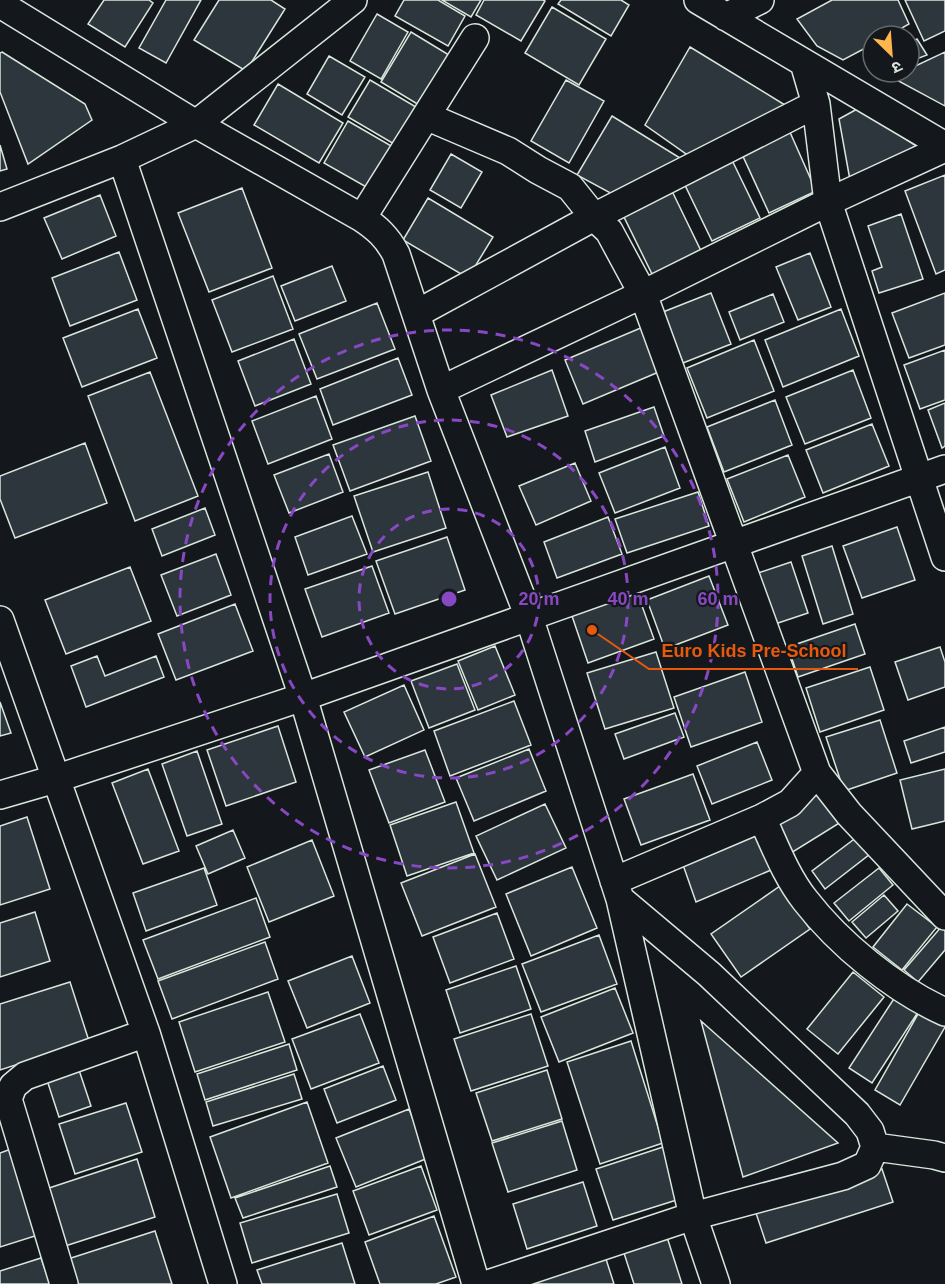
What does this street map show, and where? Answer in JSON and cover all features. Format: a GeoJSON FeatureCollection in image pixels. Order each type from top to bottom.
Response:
{"type":"FeatureCollection","features":[{"type":"Feature","properties":{"kind":"street"},"geometry":{"type":"LineString","coordinates":[[0,207],[122,159],[196,124],[353,0]]}},
{"type":"Feature","properties":{"kind":"street"},"geometry":{"type":"LineString","coordinates":[[698,0],[945,147]]}},
{"type":"Feature","properties":{"kind":"street"},"geometry":{"type":"LineString","coordinates":[[726,17],[760,0]]}},
{"type":"Feature","properties":{"kind":"street"},"geometry":{"type":"LineString","coordinates":[[13,6],[196,124],[362,218],[390,241],[441,390],[529,617],[617,890],[693,1216],[716,1284]]}},
{"type":"Feature","properties":{"kind":"street"},"geometry":{"type":"LineString","coordinates":[[362,218],[475,38]]}},
{"type":"Feature","properties":{"kind":"street"},"geometry":{"type":"LineString","coordinates":[[804,63],[816,104],[828,202],[945,557]]}},
{"type":"Feature","properties":{"kind":"street"},"geometry":{"type":"LineString","coordinates":[[416,314],[594,217],[816,104]]}},
{"type":"Feature","properties":{"kind":"street"},"geometry":{"type":"LineString","coordinates":[[426,116],[508,151],[570,187],[594,217],[609,231],[643,294],[817,773],[849,814],[945,916]]}},
{"type":"Feature","properties":{"kind":"street"},"geometry":{"type":"LineString","coordinates":[[441,390],[945,147]]}},
{"type":"Feature","properties":{"kind":"street"},"geometry":{"type":"LineString","coordinates":[[122,159],[303,697],[476,1284]]}},
{"type":"Feature","properties":{"kind":"street"},"geometry":{"type":"LineString","coordinates":[[0,795],[303,697],[945,470]]}},
{"type":"Feature","properties":{"kind":"street"},"geometry":{"type":"LineString","coordinates":[[0,620],[146,1033],[223,1284]]}},
{"type":"Feature","properties":{"kind":"street"},"geometry":{"type":"LineString","coordinates":[[617,890],[790,803],[817,773]]}},
{"type":"Feature","properties":{"kind":"street"},"geometry":{"type":"LineString","coordinates":[[762,818],[788,873],[804,899],[826,924],[892,981],[924,1003],[945,1012]]}},
{"type":"Feature","properties":{"kind":"street"},"geometry":{"type":"LineString","coordinates":[[488,1284],[693,1216],[843,1176],[867,1165],[875,1147],[870,1131],[857,1114],[617,890]]}},
{"type":"Feature","properties":{"kind":"street"},"geometry":{"type":"LineString","coordinates":[[64,1284],[8,1099],[13,1086],[25,1076],[146,1033]]}},
{"type":"Feature","properties":{"kind":"street"},"geometry":{"type":"LineString","coordinates":[[875,1147],[945,1158]]}},
{"type":"Feature","properties":{"kind":"building"},"geometry":{"type":"Polygon","coordinates":[[[104,0],[149,0],[153,3],[125,47],[88,24],[104,0]]]}},
{"type":"Feature","properties":{"kind":"building"},"geometry":{"type":"Polygon","coordinates":[[[166,0],[201,0],[166,63],[139,48],[166,0]]]}},
{"type":"Feature","properties":{"kind":"building"},"geometry":{"type":"Polygon","coordinates":[[[219,0],[271,0],[285,9],[246,71],[194,40],[219,0]]]}},
{"type":"Feature","properties":{"kind":"building"},"geometry":{"type":"Polygon","coordinates":[[[404,0],[438,0],[465,16],[448,46],[395,16],[404,0]]]}},
{"type":"Feature","properties":{"kind":"building"},"geometry":{"type":"Polygon","coordinates":[[[442,0],[481,0],[471,17],[442,0]]]}},
{"type":"Feature","properties":{"kind":"building"},"geometry":{"type":"Polygon","coordinates":[[[484,0],[545,1],[521,41],[476,15],[484,0]]]}},
{"type":"Feature","properties":{"kind":"building"},"geometry":{"type":"Polygon","coordinates":[[[561,0],[621,0],[629,5],[611,36],[558,4],[561,0]]]}},
{"type":"Feature","properties":{"kind":"building"},"geometry":{"type":"Polygon","coordinates":[[[832,0],[898,0],[909,24],[861,24],[861,50],[843,60],[817,46],[797,19],[832,0]]]}},
{"type":"Feature","properties":{"kind":"building"},"geometry":{"type":"Polygon","coordinates":[[[905,0],[945,0],[945,31],[924,41],[921,35],[921,24],[916,24],[905,0]]]}},
{"type":"Feature","properties":{"kind":"building"},"geometry":{"type":"Polygon","coordinates":[[[552,7],[606,39],[579,85],[525,53],[552,7]]]}},
{"type":"Feature","properties":{"kind":"building"},"geometry":{"type":"Polygon","coordinates":[[[377,14],[408,32],[381,79],[350,61],[377,14]]]}},
{"type":"Feature","properties":{"kind":"building"},"geometry":{"type":"Polygon","coordinates":[[[411,32],[449,55],[419,105],[381,82],[411,32]]]}},
{"type":"Feature","properties":{"kind":"building"},"geometry":{"type":"Polygon","coordinates":[[[921,45],[927,55],[921,57],[921,45]]]}},
{"type":"Feature","properties":{"kind":"building"},"geometry":{"type":"Polygon","coordinates":[[[690,47],[785,105],[692,158],[645,125],[690,47]]]}},
{"type":"Feature","properties":{"kind":"building"},"geometry":{"type":"Polygon","coordinates":[[[2,52],[85,104],[92,120],[28,164],[0,92],[0,53],[2,52]]]}},
{"type":"Feature","properties":{"kind":"building"},"geometry":{"type":"Polygon","coordinates":[[[945,52],[945,106],[904,84],[921,84],[921,63],[945,52]]]}},
{"type":"Feature","properties":{"kind":"building"},"geometry":{"type":"Polygon","coordinates":[[[329,56],[365,77],[342,115],[307,94],[329,56]]]}},
{"type":"Feature","properties":{"kind":"building"},"geometry":{"type":"Polygon","coordinates":[[[370,80],[416,107],[394,144],[348,117],[370,80]]]}},
{"type":"Feature","properties":{"kind":"building"},"geometry":{"type":"Polygon","coordinates":[[[566,80],[604,101],[569,163],[531,141],[566,80]]]}},
{"type":"Feature","properties":{"kind":"building"},"geometry":{"type":"Polygon","coordinates":[[[278,84],[343,123],[319,163],[254,125],[278,84]]]}},
{"type":"Feature","properties":{"kind":"building"},"geometry":{"type":"Polygon","coordinates":[[[859,108],[916,146],[850,180],[839,119],[859,108]]]}},
{"type":"Feature","properties":{"kind":"building"},"geometry":{"type":"Polygon","coordinates":[[[612,116],[680,158],[614,195],[577,175],[612,116]]]}},
{"type":"Feature","properties":{"kind":"building"},"geometry":{"type":"Polygon","coordinates":[[[348,121],[393,147],[368,188],[324,163],[348,121]]]}},
{"type":"Feature","properties":{"kind":"building"},"geometry":{"type":"Polygon","coordinates":[[[789,130],[816,191],[769,213],[741,152],[789,130]]]}},
{"type":"Feature","properties":{"kind":"building"},"geometry":{"type":"Polygon","coordinates":[[[0,145],[7,169],[0,171],[0,145]]]}},
{"type":"Feature","properties":{"kind":"building"},"geometry":{"type":"Polygon","coordinates":[[[451,154],[482,172],[461,208],[430,190],[451,154]]]}},
{"type":"Feature","properties":{"kind":"building"},"geometry":{"type":"Polygon","coordinates":[[[730,156],[760,218],[712,241],[682,179],[730,156]]]}},
{"type":"Feature","properties":{"kind":"building"},"geometry":{"type":"Polygon","coordinates":[[[945,175],[945,270],[936,274],[905,191],[945,175]]]}},
{"type":"Feature","properties":{"kind":"building"},"geometry":{"type":"Polygon","coordinates":[[[242,188],[272,268],[209,292],[178,213],[242,188]]]}},
{"type":"Feature","properties":{"kind":"building"},"geometry":{"type":"Polygon","coordinates":[[[671,189],[702,253],[653,276],[622,213],[671,189]]]}},
{"type":"Feature","properties":{"kind":"building"},"geometry":{"type":"Polygon","coordinates":[[[100,195],[116,236],[62,259],[44,218],[100,195]]]}},
{"type":"Feature","properties":{"kind":"building"},"geometry":{"type":"Polygon","coordinates":[[[428,198],[493,237],[468,278],[403,240],[428,198]]]}},
{"type":"Feature","properties":{"kind":"building"},"geometry":{"type":"Polygon","coordinates":[[[901,214],[923,279],[879,293],[872,271],[882,267],[868,226],[901,214]]]}},
{"type":"Feature","properties":{"kind":"building"},"geometry":{"type":"Polygon","coordinates":[[[119,252],[137,300],[70,326],[52,278],[119,252]]]}},
{"type":"Feature","properties":{"kind":"building"},"geometry":{"type":"Polygon","coordinates":[[[810,253],[831,307],[798,320],[776,267],[810,253]]]}},
{"type":"Feature","properties":{"kind":"building"},"geometry":{"type":"Polygon","coordinates":[[[332,266],[346,301],[295,321],[281,286],[332,266]]]}},
{"type":"Feature","properties":{"kind":"building"},"geometry":{"type":"Polygon","coordinates":[[[273,276],[293,329],[232,352],[212,300],[273,276]]]}},
{"type":"Feature","properties":{"kind":"building"},"geometry":{"type":"Polygon","coordinates":[[[711,293],[731,344],[683,363],[663,312],[711,293]]]}},
{"type":"Feature","properties":{"kind":"building"},"geometry":{"type":"Polygon","coordinates":[[[945,293],[945,345],[909,358],[892,313],[945,293]]]}},
{"type":"Feature","properties":{"kind":"building"},"geometry":{"type":"Polygon","coordinates":[[[773,294],[784,322],[740,340],[729,312],[773,294]]]}},
{"type":"Feature","properties":{"kind":"building"},"geometry":{"type":"Polygon","coordinates":[[[377,303],[395,349],[317,379],[299,334],[377,303]]]}},
{"type":"Feature","properties":{"kind":"building"},"geometry":{"type":"Polygon","coordinates":[[[138,309],[157,358],[82,387],[63,338],[138,309]]]}},
{"type":"Feature","properties":{"kind":"building"},"geometry":{"type":"Polygon","coordinates":[[[841,309],[859,356],[783,387],[765,340],[841,309]]]}},
{"type":"Feature","properties":{"kind":"building"},"geometry":{"type":"Polygon","coordinates":[[[643,327],[661,371],[583,404],[565,360],[643,327]]]}},
{"type":"Feature","properties":{"kind":"building"},"geometry":{"type":"Polygon","coordinates":[[[294,339],[311,384],[255,406],[238,361],[294,339]]]}},
{"type":"Feature","properties":{"kind":"building"},"geometry":{"type":"Polygon","coordinates":[[[754,340],[774,391],[707,418],[687,368],[754,340]]]}},
{"type":"Feature","properties":{"kind":"building"},"geometry":{"type":"Polygon","coordinates":[[[945,350],[945,400],[920,409],[904,365],[945,350]]]}},
{"type":"Feature","properties":{"kind":"building"},"geometry":{"type":"Polygon","coordinates":[[[398,358],[412,395],[333,425],[320,389],[398,358]]]}},
{"type":"Feature","properties":{"kind":"building"},"geometry":{"type":"Polygon","coordinates":[[[552,370],[568,416],[507,437],[491,395],[552,370]]]}},
{"type":"Feature","properties":{"kind":"building"},"geometry":{"type":"Polygon","coordinates":[[[853,370],[871,418],[805,444],[786,397],[853,370]]]}},
{"type":"Feature","properties":{"kind":"building"},"geometry":{"type":"Polygon","coordinates":[[[150,372],[198,496],[135,521],[88,396],[150,372]]]}},
{"type":"Feature","properties":{"kind":"building"},"geometry":{"type":"Polygon","coordinates":[[[316,396],[332,439],[268,464],[252,421],[316,396]]]}},
{"type":"Feature","properties":{"kind":"building"},"geometry":{"type":"Polygon","coordinates":[[[775,400],[792,445],[724,472],[707,427],[775,400]]]}},
{"type":"Feature","properties":{"kind":"building"},"geometry":{"type":"Polygon","coordinates":[[[945,403],[945,446],[942,448],[928,410],[945,403]]]}},
{"type":"Feature","properties":{"kind":"building"},"geometry":{"type":"Polygon","coordinates":[[[654,407],[664,436],[595,462],[585,431],[654,407]]]}},
{"type":"Feature","properties":{"kind":"building"},"geometry":{"type":"Polygon","coordinates":[[[415,416],[431,461],[350,491],[333,445],[415,416]]]}},
{"type":"Feature","properties":{"kind":"building"},"geometry":{"type":"Polygon","coordinates":[[[872,424],[889,466],[823,493],[806,450],[872,424]]]}},
{"type":"Feature","properties":{"kind":"building"},"geometry":{"type":"Polygon","coordinates":[[[85,443],[107,503],[15,538],[0,499],[0,476],[85,443]]]}},
{"type":"Feature","properties":{"kind":"building"},"geometry":{"type":"Polygon","coordinates":[[[665,447],[680,488],[615,513],[599,473],[665,447]]]}},
{"type":"Feature","properties":{"kind":"building"},"geometry":{"type":"Polygon","coordinates":[[[329,454],[343,492],[289,513],[274,475],[329,454]]]}},
{"type":"Feature","properties":{"kind":"building"},"geometry":{"type":"Polygon","coordinates":[[[788,455],[805,497],[744,522],[727,479],[788,455]]]}},
{"type":"Feature","properties":{"kind":"building"},"geometry":{"type":"Polygon","coordinates":[[[575,463],[591,501],[536,525],[519,486],[575,463]]]}},
{"type":"Feature","properties":{"kind":"building"},"geometry":{"type":"Polygon","coordinates":[[[428,472],[446,528],[373,552],[354,496],[428,472]]]}},
{"type":"Feature","properties":{"kind":"building"},"geometry":{"type":"Polygon","coordinates":[[[698,492],[709,526],[627,553],[615,519],[698,492]]]}},
{"type":"Feature","properties":{"kind":"building"},"geometry":{"type":"Polygon","coordinates":[[[205,508],[215,535],[162,556],[152,529],[205,508]]]}},
{"type":"Feature","properties":{"kind":"building"},"geometry":{"type":"Polygon","coordinates":[[[352,516],[367,554],[308,575],[295,537],[352,516]]]}},
{"type":"Feature","properties":{"kind":"building"},"geometry":{"type":"Polygon","coordinates":[[[608,517],[622,554],[557,578],[544,542],[608,517]]]}},
{"type":"Feature","properties":{"kind":"building"},"geometry":{"type":"Polygon","coordinates":[[[897,527],[915,580],[862,598],[843,546],[897,527]]]}},
{"type":"Feature","properties":{"kind":"building"},"geometry":{"type":"Polygon","coordinates":[[[447,537],[465,590],[395,614],[376,561],[447,537]]]}},
{"type":"Feature","properties":{"kind":"building"},"geometry":{"type":"Polygon","coordinates":[[[832,546],[853,614],[823,624],[802,556],[832,546]]]}},
{"type":"Feature","properties":{"kind":"building"},"geometry":{"type":"Polygon","coordinates":[[[216,554],[231,595],[177,616],[161,575],[216,554]]]}},
{"type":"Feature","properties":{"kind":"building"},"geometry":{"type":"Polygon","coordinates":[[[791,562],[808,613],[772,625],[755,574],[791,562]]]}},
{"type":"Feature","properties":{"kind":"building"},"geometry":{"type":"Polygon","coordinates":[[[372,566],[389,613],[322,637],[305,589],[372,566]]]}},
{"type":"Feature","properties":{"kind":"building"},"geometry":{"type":"Polygon","coordinates":[[[130,567],[151,621],[66,654],[45,600],[130,567]]]}},
{"type":"Feature","properties":{"kind":"building"},"geometry":{"type":"Polygon","coordinates":[[[709,576],[728,625],[665,649],[647,600],[709,576]]]}},
{"type":"Feature","properties":{"kind":"building"},"geometry":{"type":"Polygon","coordinates":[[[637,592],[654,639],[588,663],[572,616],[637,592]]]}},
{"type":"Feature","properties":{"kind":"building"},"geometry":{"type":"Polygon","coordinates":[[[235,604],[253,651],[176,680],[158,634],[235,604]]]}},
{"type":"Feature","properties":{"kind":"building"},"geometry":{"type":"Polygon","coordinates":[[[855,624],[865,654],[798,677],[788,647],[855,624]]]}},
{"type":"Feature","properties":{"kind":"building"},"geometry":{"type":"Polygon","coordinates":[[[495,646],[515,695],[478,710],[458,661],[495,646]]]}},
{"type":"Feature","properties":{"kind":"building"},"geometry":{"type":"Polygon","coordinates":[[[940,647],[945,662],[945,687],[908,700],[895,662],[940,647]]]}},
{"type":"Feature","properties":{"kind":"building"},"geometry":{"type":"Polygon","coordinates":[[[656,652],[674,708],[605,729],[587,673],[656,652]]]}},
{"type":"Feature","properties":{"kind":"building"},"geometry":{"type":"Polygon","coordinates":[[[97,656],[105,676],[156,656],[164,677],[86,707],[71,666],[97,656]]]}},
{"type":"Feature","properties":{"kind":"building"},"geometry":{"type":"Polygon","coordinates":[[[457,664],[475,710],[429,728],[411,681],[457,664]]]}},
{"type":"Feature","properties":{"kind":"building"},"geometry":{"type":"Polygon","coordinates":[[[870,667],[884,710],[820,732],[806,688],[870,667]]]}},
{"type":"Feature","properties":{"kind":"building"},"geometry":{"type":"Polygon","coordinates":[[[745,672],[762,722],[691,747],[674,697],[745,672]]]}},
{"type":"Feature","properties":{"kind":"building"},"geometry":{"type":"Polygon","coordinates":[[[404,685],[424,730],[365,757],[344,712],[404,685]]]}},
{"type":"Feature","properties":{"kind":"building"},"geometry":{"type":"Polygon","coordinates":[[[514,701],[531,745],[450,776],[434,731],[514,701]]]}},
{"type":"Feature","properties":{"kind":"building"},"geometry":{"type":"Polygon","coordinates":[[[0,702],[11,733],[0,736],[0,702]]]}},
{"type":"Feature","properties":{"kind":"building"},"geometry":{"type":"Polygon","coordinates":[[[675,713],[684,737],[624,759],[615,734],[675,713]]]}},
{"type":"Feature","properties":{"kind":"building"},"geometry":{"type":"Polygon","coordinates":[[[880,720],[897,773],[844,791],[826,737],[880,720]]]}},
{"type":"Feature","properties":{"kind":"building"},"geometry":{"type":"Polygon","coordinates":[[[278,726],[296,782],[226,806],[207,750],[278,726]]]}},
{"type":"Feature","properties":{"kind":"building"},"geometry":{"type":"Polygon","coordinates":[[[945,727],[945,752],[911,763],[904,741],[945,727]]]}},
{"type":"Feature","properties":{"kind":"building"},"geometry":{"type":"Polygon","coordinates":[[[757,742],[772,780],[712,804],[697,766],[757,742]]]}},
{"type":"Feature","properties":{"kind":"building"},"geometry":{"type":"Polygon","coordinates":[[[529,749],[546,791],[474,821],[456,778],[529,749]]]}},
{"type":"Feature","properties":{"kind":"building"},"geometry":{"type":"Polygon","coordinates":[[[425,750],[445,802],[389,823],[369,770],[425,750]]]}},
{"type":"Feature","properties":{"kind":"building"},"geometry":{"type":"Polygon","coordinates":[[[197,751],[222,824],[187,836],[162,764],[197,751]]]}},
{"type":"Feature","properties":{"kind":"building"},"geometry":{"type":"Polygon","coordinates":[[[148,769],[179,851],[143,864],[112,783],[148,769]]]}},
{"type":"Feature","properties":{"kind":"building"},"geometry":{"type":"Polygon","coordinates":[[[945,769],[945,821],[912,829],[900,780],[945,769]]]}},
{"type":"Feature","properties":{"kind":"building"},"geometry":{"type":"Polygon","coordinates":[[[693,774],[710,820],[641,845],[624,799],[693,774]]]}},
{"type":"Feature","properties":{"kind":"building"},"geometry":{"type":"Polygon","coordinates":[[[819,788],[841,822],[791,853],[769,819],[819,788]]]}},
{"type":"Feature","properties":{"kind":"building"},"geometry":{"type":"Polygon","coordinates":[[[456,802],[474,853],[407,876],[390,825],[456,802]]]}},
{"type":"Feature","properties":{"kind":"building"},"geometry":{"type":"Polygon","coordinates":[[[545,804],[566,848],[497,880],[476,836],[545,804]]]}},
{"type":"Feature","properties":{"kind":"building"},"geometry":{"type":"Polygon","coordinates":[[[27,817],[50,889],[0,905],[0,826],[27,817]]]}},
{"type":"Feature","properties":{"kind":"building"},"geometry":{"type":"Polygon","coordinates":[[[233,830],[245,858],[208,874],[196,846],[233,830]]]}},
{"type":"Feature","properties":{"kind":"building"},"geometry":{"type":"Polygon","coordinates":[[[761,832],[778,867],[696,902],[682,862],[761,832]]]}},
{"type":"Feature","properties":{"kind":"building"},"geometry":{"type":"Polygon","coordinates":[[[857,837],[870,854],[825,889],[812,871],[857,837]]]}},
{"type":"Feature","properties":{"kind":"building"},"geometry":{"type":"Polygon","coordinates":[[[312,840],[334,896],[269,922],[247,867],[312,840]]]}},
{"type":"Feature","properties":{"kind":"building"},"geometry":{"type":"Polygon","coordinates":[[[475,854],[496,907],[422,936],[401,883],[475,854]]]}},
{"type":"Feature","properties":{"kind":"building"},"geometry":{"type":"Polygon","coordinates":[[[572,867],[597,928],[531,956],[506,894],[572,867]]]}},
{"type":"Feature","properties":{"kind":"building"},"geometry":{"type":"Polygon","coordinates":[[[204,868],[217,905],[146,931],[133,893],[204,868]]]}},
{"type":"Feature","properties":{"kind":"building"},"geometry":{"type":"Polygon","coordinates":[[[879,868],[893,885],[849,921],[834,903],[879,868]]]}},
{"type":"Feature","properties":{"kind":"building"},"geometry":{"type":"Polygon","coordinates":[[[780,886],[810,929],[741,977],[711,934],[780,886]]]}},
{"type":"Feature","properties":{"kind":"building"},"geometry":{"type":"Polygon","coordinates":[[[884,895],[898,911],[866,938],[852,922],[884,895]]]}},
{"type":"Feature","properties":{"kind":"building"},"geometry":{"type":"Polygon","coordinates":[[[256,898],[270,937],[158,979],[143,940],[256,898]]]}},
{"type":"Feature","properties":{"kind":"building"},"geometry":{"type":"Polygon","coordinates":[[[907,904],[937,927],[902,970],[873,947],[907,904]]]}},
{"type":"Feature","properties":{"kind":"building"},"geometry":{"type":"Polygon","coordinates":[[[35,912],[50,961],[0,977],[0,923],[35,912]]]}},
{"type":"Feature","properties":{"kind":"building"},"geometry":{"type":"Polygon","coordinates":[[[497,913],[514,959],[450,983],[433,937],[497,913]]]}},
{"type":"Feature","properties":{"kind":"building"},"geometry":{"type":"Polygon","coordinates":[[[942,926],[945,929],[945,950],[918,982],[904,970],[942,926]]]}},
{"type":"Feature","properties":{"kind":"building"},"geometry":{"type":"Polygon","coordinates":[[[599,935],[617,984],[541,1012],[522,964],[599,935]]]}},
{"type":"Feature","properties":{"kind":"building"},"geometry":{"type":"Polygon","coordinates":[[[265,942],[278,979],[172,1019],[158,981],[265,942]]]}},
{"type":"Feature","properties":{"kind":"building"},"geometry":{"type":"Polygon","coordinates":[[[352,956],[370,1003],[307,1028],[288,981],[352,956]]]}},
{"type":"Feature","properties":{"kind":"building"},"geometry":{"type":"Polygon","coordinates":[[[516,966],[531,1009],[460,1033],[446,990],[516,966]]]}},
{"type":"Feature","properties":{"kind":"building"},"geometry":{"type":"Polygon","coordinates":[[[853,972],[884,997],[838,1054],[807,1029],[853,972]]]}},
{"type":"Feature","properties":{"kind":"building"},"geometry":{"type":"Polygon","coordinates":[[[70,982],[89,1041],[0,1070],[0,1004],[70,982]]]}},
{"type":"Feature","properties":{"kind":"building"},"geometry":{"type":"Polygon","coordinates":[[[615,988],[633,1033],[559,1062],[541,1017],[615,988]]]}},
{"type":"Feature","properties":{"kind":"building"},"geometry":{"type":"Polygon","coordinates":[[[268,992],[285,1042],[195,1072],[179,1022],[268,992]]]}},
{"type":"Feature","properties":{"kind":"building"},"geometry":{"type":"Polygon","coordinates":[[[897,994],[920,1009],[872,1083],[849,1068],[897,994]]]}},
{"type":"Feature","properties":{"kind":"building"},"geometry":{"type":"Polygon","coordinates":[[[922,1007],[945,1020],[945,1027],[900,1105],[875,1090],[922,1007]]]}},
{"type":"Feature","properties":{"kind":"building"},"geometry":{"type":"Polygon","coordinates":[[[360,1014],[379,1063],[311,1089],[292,1039],[360,1014]]]}},
{"type":"Feature","properties":{"kind":"building"},"geometry":{"type":"Polygon","coordinates":[[[531,1014],[548,1066],[471,1091],[454,1039],[531,1014]]]}},
{"type":"Feature","properties":{"kind":"building"},"geometry":{"type":"Polygon","coordinates":[[[701,1021],[838,1143],[743,1177],[701,1021]]]}},
{"type":"Feature","properties":{"kind":"building"},"geometry":{"type":"Polygon","coordinates":[[[631,1041],[663,1143],[600,1164],[567,1062],[631,1041]]]}},
{"type":"Feature","properties":{"kind":"building"},"geometry":{"type":"Polygon","coordinates":[[[289,1044],[297,1070],[205,1100],[197,1074],[289,1044]]]}},
{"type":"Feature","properties":{"kind":"building"},"geometry":{"type":"Polygon","coordinates":[[[77,1064],[91,1106],[59,1117],[45,1074],[77,1064]]]}},
{"type":"Feature","properties":{"kind":"building"},"geometry":{"type":"Polygon","coordinates":[[[383,1066],[396,1100],[337,1123],[324,1089],[383,1066]]]}},
{"type":"Feature","properties":{"kind":"building"},"geometry":{"type":"Polygon","coordinates":[[[547,1070],[562,1119],[492,1141],[476,1093],[547,1070]]]}},
{"type":"Feature","properties":{"kind":"building"},"geometry":{"type":"Polygon","coordinates":[[[294,1074],[302,1099],[213,1126],[206,1102],[294,1074]]]}},
{"type":"Feature","properties":{"kind":"building"},"geometry":{"type":"Polygon","coordinates":[[[307,1102],[328,1163],[231,1198],[210,1137],[307,1102]]]}},
{"type":"Feature","properties":{"kind":"building"},"geometry":{"type":"Polygon","coordinates":[[[126,1103],[142,1152],[75,1174],[59,1124],[126,1103]]]}},
{"type":"Feature","properties":{"kind":"building"},"geometry":{"type":"Polygon","coordinates":[[[409,1109],[428,1158],[356,1187],[336,1138],[409,1109]]]}},
{"type":"Feature","properties":{"kind":"building"},"geometry":{"type":"Polygon","coordinates":[[[562,1121],[577,1170],[508,1192],[492,1143],[562,1121]]]}},
{"type":"Feature","properties":{"kind":"building"},"geometry":{"type":"Polygon","coordinates":[[[666,1146],[683,1198],[613,1220],[596,1169],[666,1146]]]}},
{"type":"Feature","properties":{"kind":"building"},"geometry":{"type":"Polygon","coordinates":[[[11,1149],[38,1235],[0,1247],[0,1153],[11,1149]]]}},
{"type":"Feature","properties":{"kind":"building"},"geometry":{"type":"Polygon","coordinates":[[[137,1159],[155,1217],[62,1247],[43,1190],[137,1159]]]}},
{"type":"Feature","properties":{"kind":"building"},"geometry":{"type":"Polygon","coordinates":[[[330,1166],[337,1187],[243,1218],[235,1198],[330,1166]]]}},
{"type":"Feature","properties":{"kind":"building"},"geometry":{"type":"Polygon","coordinates":[[[421,1166],[437,1210],[369,1235],[353,1191],[421,1166]]]}},
{"type":"Feature","properties":{"kind":"building"},"geometry":{"type":"Polygon","coordinates":[[[882,1169],[893,1202],[766,1243],[755,1210],[882,1169]]]}},
{"type":"Feature","properties":{"kind":"building"},"geometry":{"type":"Polygon","coordinates":[[[583,1182],[597,1226],[527,1249],[513,1204],[583,1182]]]}},
{"type":"Feature","properties":{"kind":"building"},"geometry":{"type":"Polygon","coordinates":[[[337,1194],[349,1233],[252,1263],[240,1223],[337,1194]]]}},
{"type":"Feature","properties":{"kind":"building"},"geometry":{"type":"Polygon","coordinates":[[[434,1216],[456,1277],[436,1284],[380,1284],[365,1242],[434,1216]]]}},
{"type":"Feature","properties":{"kind":"building"},"geometry":{"type":"Polygon","coordinates":[[[155,1231],[172,1284],[76,1284],[68,1259],[155,1231]]]}},
{"type":"Feature","properties":{"kind":"building"},"geometry":{"type":"Polygon","coordinates":[[[667,1237],[682,1284],[634,1284],[623,1250],[667,1237]]]}},
{"type":"Feature","properties":{"kind":"building"},"geometry":{"type":"Polygon","coordinates":[[[342,1243],[355,1284],[262,1284],[257,1270],[342,1243]]]}},
{"type":"Feature","properties":{"kind":"building"},"geometry":{"type":"Polygon","coordinates":[[[605,1256],[614,1284],[533,1284],[532,1280],[605,1256]]]}},
{"type":"Feature","properties":{"kind":"building"},"geometry":{"type":"Polygon","coordinates":[[[41,1258],[50,1284],[0,1284],[0,1271],[41,1258]]]}},
{"type":"Feature","properties":{"kind":"place","name":"Euro Kids Pre-School"},"geometry":{"type":"Point","coordinates":[592,630]}}]}
